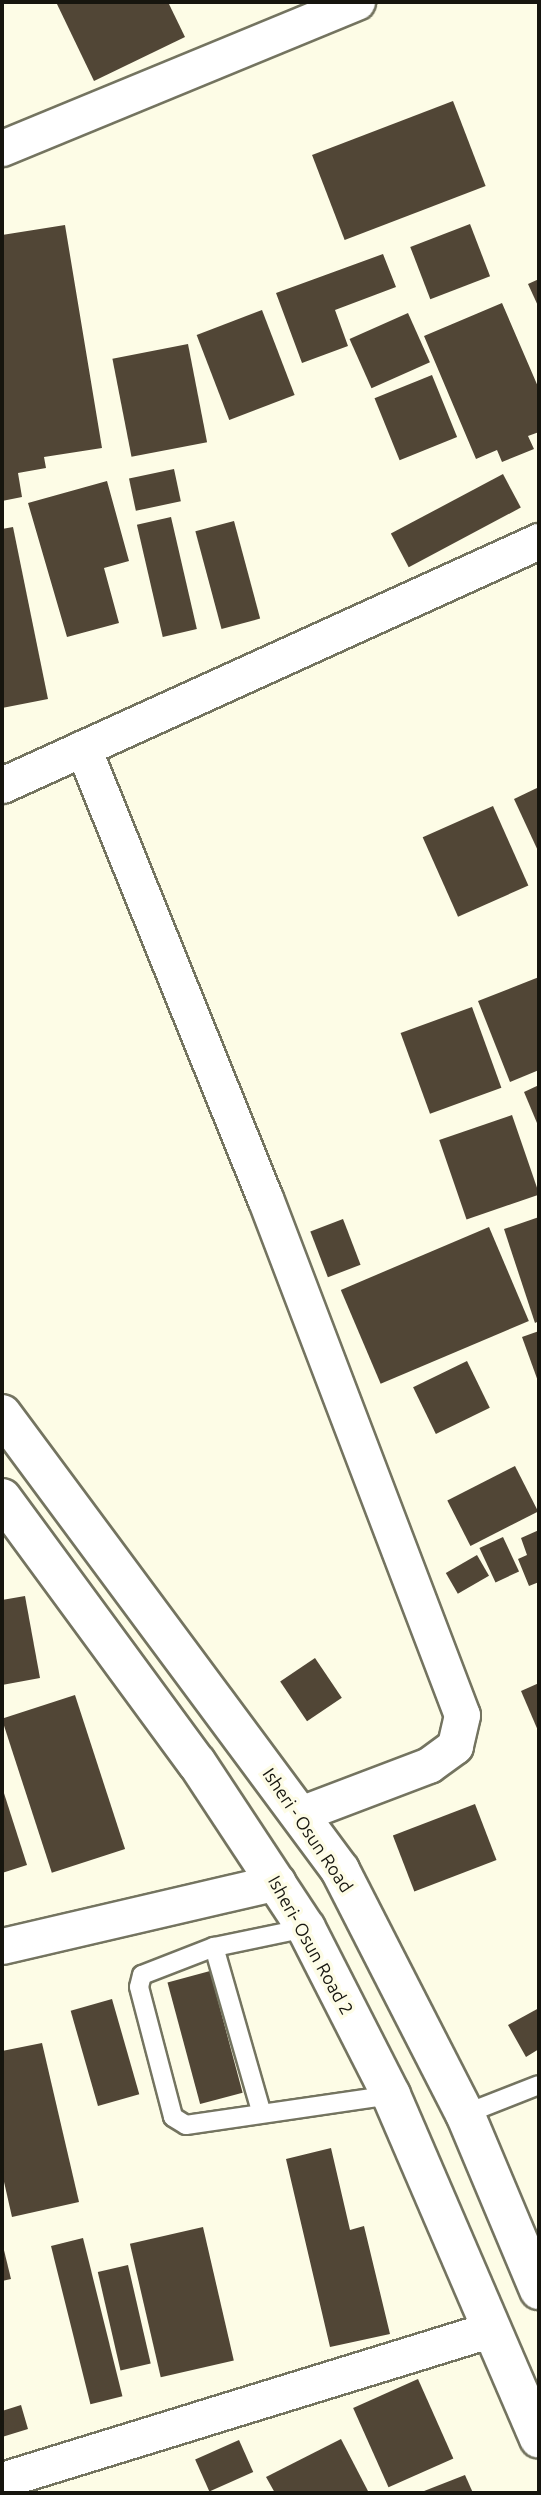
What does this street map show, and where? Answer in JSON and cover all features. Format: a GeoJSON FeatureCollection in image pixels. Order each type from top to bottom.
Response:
{"type":"FeatureCollection","features":[{"type":"Feature","properties":{"kind":"main road","name":"Isheri - Osun Road"},"geometry":{"type":"LineString","coordinates":[[2,1415],[340,1870],[465,2114],[539,2290]]}},
{"type":"Feature","properties":{"kind":"main road","name":"Isheri- Osun Road 2"},"geometry":{"type":"LineString","coordinates":[[2,1498],[278,1882],[306,1928],[391,2095],[489,2330],[539,2438]]}},
{"type":"Feature","properties":{"kind":"street"},"geometry":{"type":"LineString","coordinates":[[2,148],[357,2]]}},
{"type":"Feature","properties":{"kind":"street"},"geometry":{"type":"LineString","coordinates":[[2,785],[539,541]]}},
{"type":"Feature","properties":{"kind":"street"},"geometry":{"type":"LineString","coordinates":[[83,748],[265,1198],[462,1715],[455,1746],[429,1765],[300,1814]]}},
{"type":"Feature","properties":{"kind":"street"},"geometry":{"type":"LineString","coordinates":[[2,1946],[278,1882]]}},
{"type":"Feature","properties":{"kind":"street"},"geometry":{"type":"LineString","coordinates":[[2,2480],[489,2330]]}},
{"type":"Feature","properties":{"kind":"lane"},"geometry":{"type":"LineString","coordinates":[[306,1928],[214,1947],[142,1975],[139,1987],[167,2104],[186,2125],[261,2111],[391,2095]]}},
{"type":"Feature","properties":{"kind":"lane"},"geometry":{"type":"LineString","coordinates":[[214,1947],[261,2111]]}},
{"type":"Feature","properties":{"kind":"lane"},"geometry":{"type":"LineString","coordinates":[[465,2114],[539,2085]]}},
{"type":"Feature","properties":{"kind":"building"},"geometry":{"type":"Polygon","coordinates":[[[56,2],[168,2],[185,37],[94,81],[56,2]]]}},
{"type":"Feature","properties":{"kind":"building"},"geometry":{"type":"Polygon","coordinates":[[[453,101],[486,186],[345,240],[312,155],[453,101]]]}},
{"type":"Feature","properties":{"kind":"building"},"geometry":{"type":"Polygon","coordinates":[[[470,224],[490,276],[430,299],[410,247],[470,224]]]}},
{"type":"Feature","properties":{"kind":"building"},"geometry":{"type":"Polygon","coordinates":[[[65,225],[102,448],[44,457],[46,468],[18,473],[22,497],[2,501],[2,235],[65,225]]]}},
{"type":"Feature","properties":{"kind":"building"},"geometry":{"type":"Polygon","coordinates":[[[383,254],[396,287],[335,310],[348,346],[302,363],[276,293],[383,254]]]}},
{"type":"Feature","properties":{"kind":"building"},"geometry":{"type":"Polygon","coordinates":[[[539,279],[539,308],[528,284],[539,279]]]}},
{"type":"Feature","properties":{"kind":"building"},"geometry":{"type":"Polygon","coordinates":[[[502,303],[539,389],[539,432],[528,436],[534,449],[502,462],[497,450],[476,459],[424,336],[502,303]]]}},
{"type":"Feature","properties":{"kind":"building"},"geometry":{"type":"Polygon","coordinates":[[[262,310],[295,395],[229,420],[197,335],[262,310]]]}},
{"type":"Feature","properties":{"kind":"building"},"geometry":{"type":"Polygon","coordinates":[[[408,313],[430,362],[371,388],[350,339],[408,313]]]}},
{"type":"Feature","properties":{"kind":"building"},"geometry":{"type":"Polygon","coordinates":[[[188,344],[207,442],[131,457],[112,359],[188,344]]]}},
{"type":"Feature","properties":{"kind":"building"},"geometry":{"type":"Polygon","coordinates":[[[432,375],[457,437],[400,460],[375,398],[432,375]]]}},
{"type":"Feature","properties":{"kind":"building"},"geometry":{"type":"Polygon","coordinates":[[[174,469],[181,501],[136,511],[129,479],[174,469]]]}},
{"type":"Feature","properties":{"kind":"building"},"geometry":{"type":"Polygon","coordinates":[[[503,474],[521,508],[409,567],[391,534],[503,474]]]}},
{"type":"Feature","properties":{"kind":"building"},"geometry":{"type":"Polygon","coordinates":[[[107,481],[129,561],[104,568],[119,623],[67,637],[28,503],[107,481]]]}},
{"type":"Feature","properties":{"kind":"building"},"geometry":{"type":"Polygon","coordinates":[[[171,517],[197,629],[163,637],[137,525],[171,517]]]}},
{"type":"Feature","properties":{"kind":"building"},"geometry":{"type":"Polygon","coordinates":[[[234,521],[260,619],[222,629],[195,531],[234,521]]]}},
{"type":"Feature","properties":{"kind":"building"},"geometry":{"type":"Polygon","coordinates":[[[13,527],[48,699],[2,708],[2,529],[13,527]]]}},
{"type":"Feature","properties":{"kind":"building"},"geometry":{"type":"Polygon","coordinates":[[[539,787],[539,853],[514,799],[539,787]]]}},
{"type":"Feature","properties":{"kind":"building"},"geometry":{"type":"Polygon","coordinates":[[[493,806],[528,885],[458,917],[423,837],[493,806]]]}},
{"type":"Feature","properties":{"kind":"building"},"geometry":{"type":"Polygon","coordinates":[[[539,977],[539,1070],[510,1082],[478,1001],[539,977]]]}},
{"type":"Feature","properties":{"kind":"building"},"geometry":{"type":"Polygon","coordinates":[[[472,1007],[501,1088],[430,1114],[401,1033],[472,1007]]]}},
{"type":"Feature","properties":{"kind":"building"},"geometry":{"type":"Polygon","coordinates":[[[539,1085],[539,1122],[537,1123],[524,1092],[539,1085]]]}},
{"type":"Feature","properties":{"kind":"building"},"geometry":{"type":"Polygon","coordinates":[[[512,1115],[539,1195],[467,1219],[439,1140],[512,1115]]]}},
{"type":"Feature","properties":{"kind":"building"},"geometry":{"type":"Polygon","coordinates":[[[539,1217],[539,1321],[535,1323],[504,1229],[539,1217]]]}},
{"type":"Feature","properties":{"kind":"building"},"geometry":{"type":"Polygon","coordinates":[[[343,1219],[361,1265],[328,1277],[310,1232],[343,1219]]]}},
{"type":"Feature","properties":{"kind":"building"},"geometry":{"type":"Polygon","coordinates":[[[489,1227],[529,1321],[381,1384],[341,1290],[489,1227]]]}},
{"type":"Feature","properties":{"kind":"building"},"geometry":{"type":"Polygon","coordinates":[[[539,1331],[539,1384],[522,1337],[539,1331]]]}},
{"type":"Feature","properties":{"kind":"building"},"geometry":{"type":"Polygon","coordinates":[[[467,1361],[490,1408],[436,1434],[413,1387],[467,1361]]]}},
{"type":"Feature","properties":{"kind":"building"},"geometry":{"type":"Polygon","coordinates":[[[515,1466],[538,1511],[470,1546],[447,1501],[515,1466]]]}},
{"type":"Feature","properties":{"kind":"building"},"geometry":{"type":"Polygon","coordinates":[[[539,1530],[539,1582],[529,1586],[518,1559],[527,1555],[521,1538],[539,1530]]]}},
{"type":"Feature","properties":{"kind":"building"},"geometry":{"type":"Polygon","coordinates":[[[503,1537],[519,1571],[495,1582],[479,1548],[503,1537]]]}},
{"type":"Feature","properties":{"kind":"building"},"geometry":{"type":"Polygon","coordinates":[[[477,1555],[489,1576],[458,1594],[446,1573],[477,1555]]]}},
{"type":"Feature","properties":{"kind":"building"},"geometry":{"type":"Polygon","coordinates":[[[25,1596],[40,1678],[2,1685],[2,1600],[25,1596]]]}},
{"type":"Feature","properties":{"kind":"building"},"geometry":{"type":"Polygon","coordinates":[[[315,1658],[342,1698],[307,1721],[280,1681],[315,1658]]]}},
{"type":"Feature","properties":{"kind":"building"},"geometry":{"type":"Polygon","coordinates":[[[539,1683],[539,1733],[521,1691],[539,1683]]]}},
{"type":"Feature","properties":{"kind":"building"},"geometry":{"type":"Polygon","coordinates":[[[75,1695],[125,1849],[52,1873],[2,1719],[75,1695]]]}},
{"type":"Feature","properties":{"kind":"building"},"geometry":{"type":"Polygon","coordinates":[[[2,1787],[27,1865],[2,1873],[2,1787]]]}},
{"type":"Feature","properties":{"kind":"building"},"geometry":{"type":"Polygon","coordinates":[[[475,1804],[497,1860],[414,1892],[393,1836],[475,1804]]]}},
{"type":"Feature","properties":{"kind":"building"},"geometry":{"type":"Polygon","coordinates":[[[210,1971],[243,2093],[200,2104],[167,1982],[210,1971]]]}},
{"type":"Feature","properties":{"kind":"building"},"geometry":{"type":"Polygon","coordinates":[[[112,1999],[139,2094],[98,2106],[71,2011],[112,1999]]]}},
{"type":"Feature","properties":{"kind":"building"},"geometry":{"type":"Polygon","coordinates":[[[539,2008],[539,2049],[526,2057],[508,2025],[539,2008]]]}},
{"type":"Feature","properties":{"kind":"building"},"geometry":{"type":"Polygon","coordinates":[[[42,2043],[79,2202],[12,2217],[2,2173],[2,2051],[42,2043]]]}},
{"type":"Feature","properties":{"kind":"building"},"geometry":{"type":"Polygon","coordinates":[[[331,2148],[350,2230],[364,2226],[390,2334],[330,2347],[286,2159],[331,2148]]]}},
{"type":"Feature","properties":{"kind":"building"},"geometry":{"type":"Polygon","coordinates":[[[203,2227],[234,2360],[161,2377],[130,2244],[203,2227]]]}},
{"type":"Feature","properties":{"kind":"building"},"geometry":{"type":"Polygon","coordinates":[[[83,2238],[122,2396],[90,2404],[51,2246],[83,2238]]]}},
{"type":"Feature","properties":{"kind":"building"},"geometry":{"type":"Polygon","coordinates":[[[2,2242],[11,2279],[2,2281],[2,2242]]]}},
{"type":"Feature","properties":{"kind":"building"},"geometry":{"type":"Polygon","coordinates":[[[128,2265],[151,2363],[121,2370],[98,2272],[128,2265]]]}},
{"type":"Feature","properties":{"kind":"building"},"geometry":{"type":"Polygon","coordinates":[[[418,2379],[453,2458],[389,2487],[353,2408],[418,2379]]]}},
{"type":"Feature","properties":{"kind":"building"},"geometry":{"type":"Polygon","coordinates":[[[21,2405],[28,2429],[2,2437],[2,2411],[21,2405]]]}},
{"type":"Feature","properties":{"kind":"building"},"geometry":{"type":"Polygon","coordinates":[[[341,2439],[369,2493],[275,2493],[266,2477],[341,2439]]]}},
{"type":"Feature","properties":{"kind":"building"},"geometry":{"type":"Polygon","coordinates":[[[239,2440],[253,2472],[209,2491],[195,2460],[239,2440]]]}},
{"type":"Feature","properties":{"kind":"building"},"geometry":{"type":"Polygon","coordinates":[[[465,2475],[473,2493],[419,2493],[465,2475]]]}}]}
